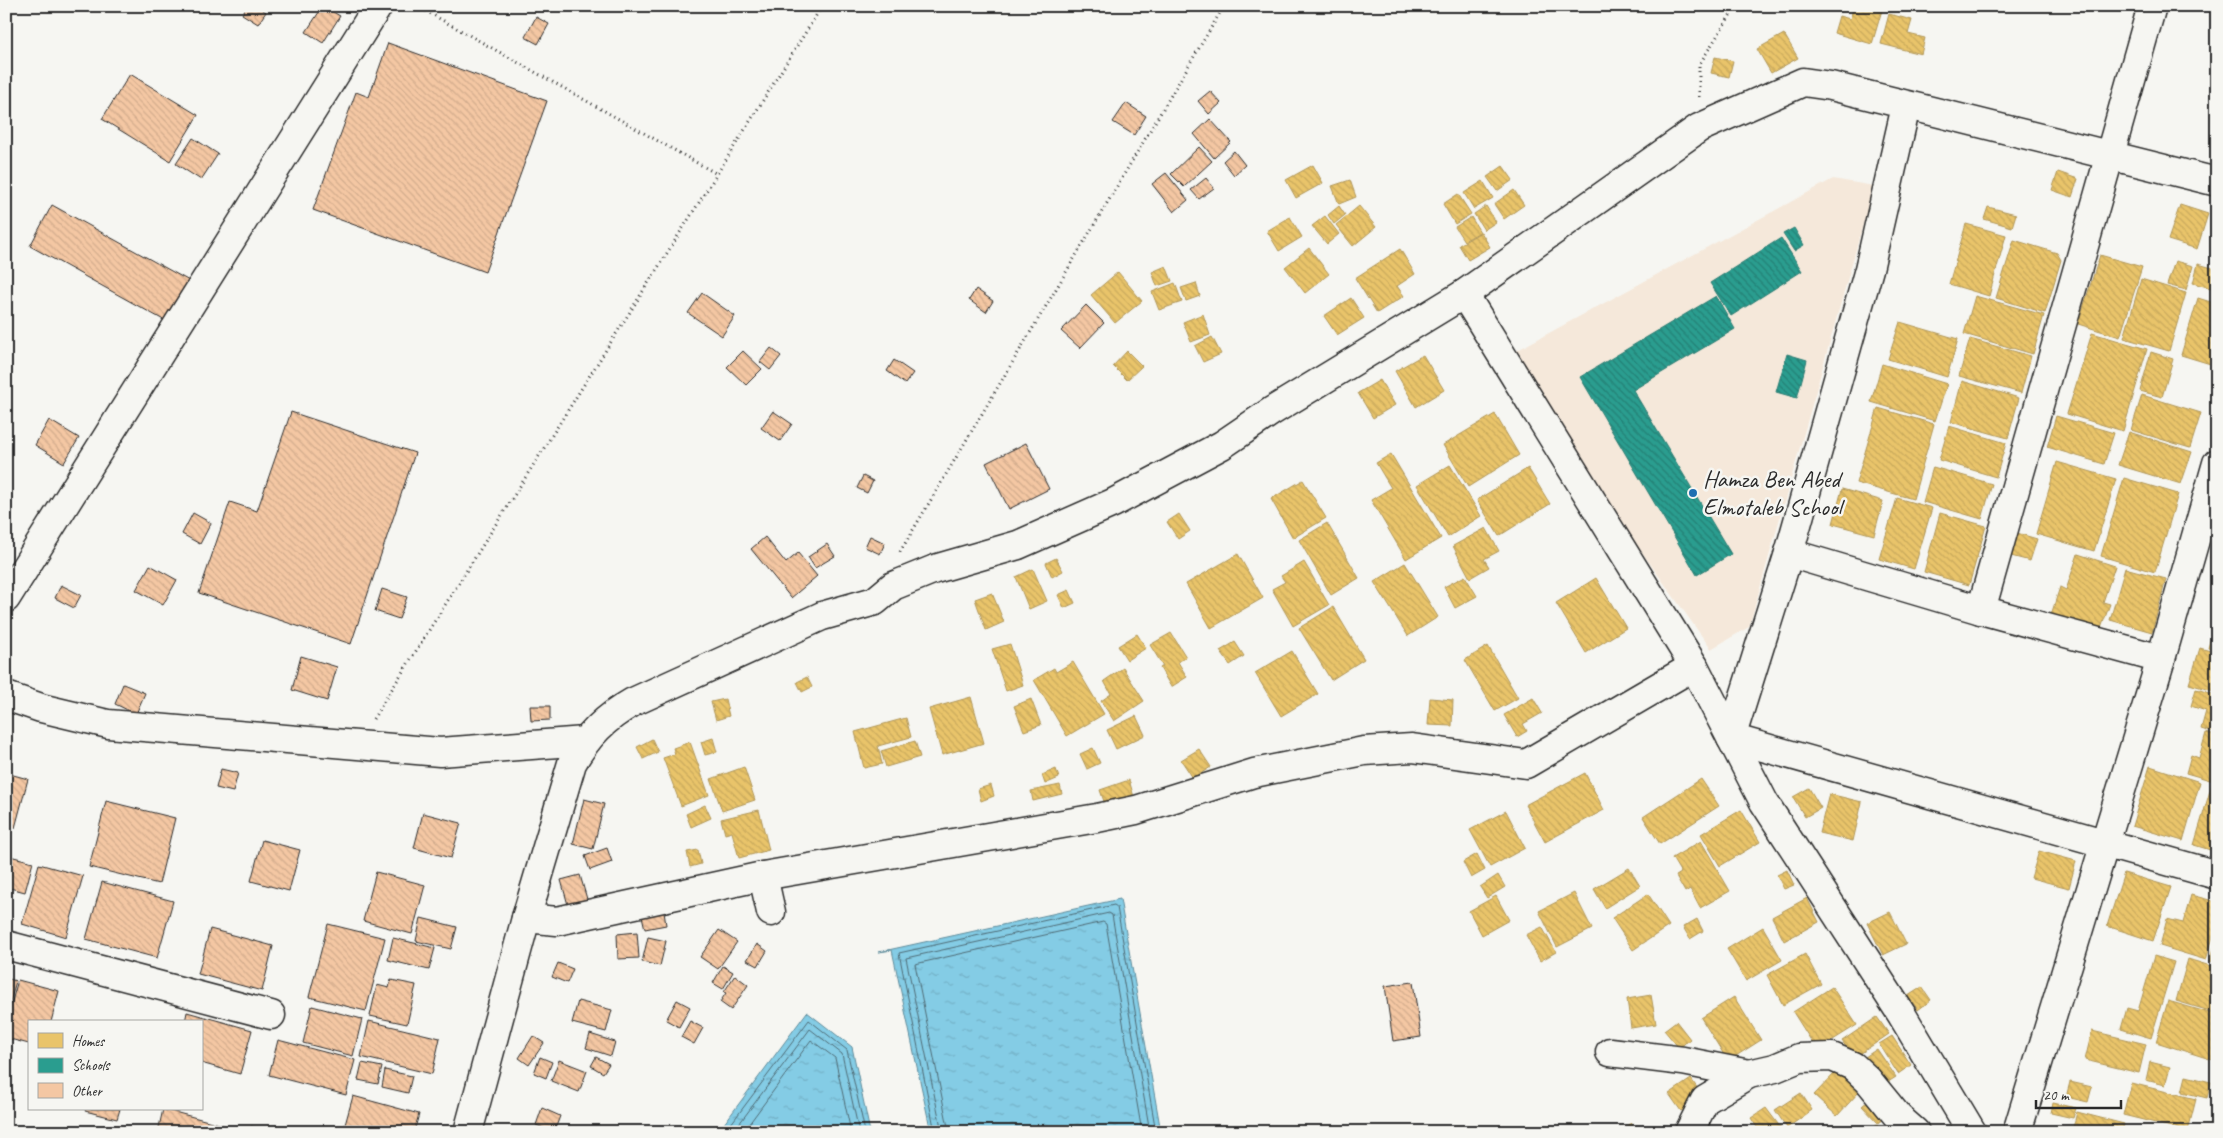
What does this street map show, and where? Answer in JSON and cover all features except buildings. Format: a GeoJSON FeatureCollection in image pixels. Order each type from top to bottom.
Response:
{"type":"FeatureCollection","features":[{"type":"Feature","properties":{"kind":"street"},"geometry":{"type":"LineString","coordinates":[[6,598],[378,6]]}},
{"type":"Feature","properties":{"kind":"street"},"geometry":{"type":"LineString","coordinates":[[1981,610],[2108,154],[2152,6]]}},
{"type":"Feature","properties":{"kind":"street"},"geometry":{"type":"LineString","coordinates":[[468,1132],[526,918],[560,798],[572,763],[585,740],[612,714],[633,702],[822,616],[875,601],[893,586],[935,569],[1018,545],[1113,503],[1222,445],[1272,411],[1464,294],[1700,128],[1803,82],[1831,86],[2217,182]]}},
{"type":"Feature","properties":{"kind":"street"},"geometry":{"type":"LineString","coordinates":[[1732,738],[1789,553],[1869,268],[1906,106]]}},
{"type":"Feature","properties":{"kind":"street"},"geometry":{"type":"LineString","coordinates":[[1464,294],[1694,666],[1764,802],[1902,1015],[1968,1131]]}},
{"type":"Feature","properties":{"kind":"street"},"geometry":{"type":"LineString","coordinates":[[2017,1132],[2162,660],[2215,477]]}},
{"type":"Feature","properties":{"kind":"street"},"geometry":{"type":"LineString","coordinates":[[1789,553],[1981,610],[2162,660]]}},
{"type":"Feature","properties":{"kind":"street"},"geometry":{"type":"LineString","coordinates":[[526,918],[557,921],[763,876],[1097,818],[1136,810],[1254,773],[1364,751],[1412,748],[1526,764],[1694,666]]}},
{"type":"Feature","properties":{"kind":"street"},"geometry":{"type":"LineString","coordinates":[[6,696],[41,708],[108,724],[440,752],[585,740]]}},
{"type":"Feature","properties":{"kind":"street"},"geometry":{"type":"LineString","coordinates":[[1732,738],[2217,875]]}},
{"type":"Feature","properties":{"kind":"street"},"geometry":{"type":"LineString","coordinates":[[763,876],[771,912]]}},
{"type":"Feature","properties":{"kind":"street"},"geometry":{"type":"LineString","coordinates":[[6,945],[271,1015]]}},
{"type":"Feature","properties":{"kind":"street"},"geometry":{"type":"LineString","coordinates":[[1610,1052],[1683,1061],[1750,1074]]}},
{"type":"Feature","properties":{"kind":"street"},"geometry":{"type":"LineString","coordinates":[[1689,1132],[1705,1100],[1750,1074],[1775,1068],[1799,1058],[1832,1057],[1853,1066],[1868,1080],[1899,1118],[1915,1132]]}},
{"type":"Feature","properties":{"kind":"path"},"geometry":{"type":"LineString","coordinates":[[418,6],[717,174]]}},
{"type":"Feature","properties":{"kind":"path"},"geometry":{"type":"LineString","coordinates":[[357,745],[822,6]]}},
{"type":"Feature","properties":{"kind":"path"},"geometry":{"type":"LineString","coordinates":[[893,586],[894,562],[1224,6]]}},
{"type":"Feature","properties":{"kind":"path"},"geometry":{"type":"LineString","coordinates":[[1700,128],[1698,65],[1736,6]]}},
{"type":"Feature","properties":{"kind":"shaded area","name":"Hamza Ben Abed Elmotaleb School"},"geometry":{"type":"Polygon","coordinates":[[[1833,179],[1874,186],[1749,627],[1711,649],[1503,358],[1833,179]]]}},
{"type":"Feature","properties":{"kind":"water"},"geometry":{"type":"Polygon","coordinates":[[[1120,899],[1161,1132],[931,1132],[892,950],[879,952],[1120,899]]]}},
{"type":"Feature","properties":{"kind":"water"},"geometry":{"type":"Polygon","coordinates":[[[807,1012],[852,1047],[870,1132],[718,1132],[807,1012]]]}},
{"type":"Feature","properties":{"kind":"place","name":"Hamza Ben Abed Elmotaleb School"},"geometry":{"type":"Point","coordinates":[1693,493]}}]}
